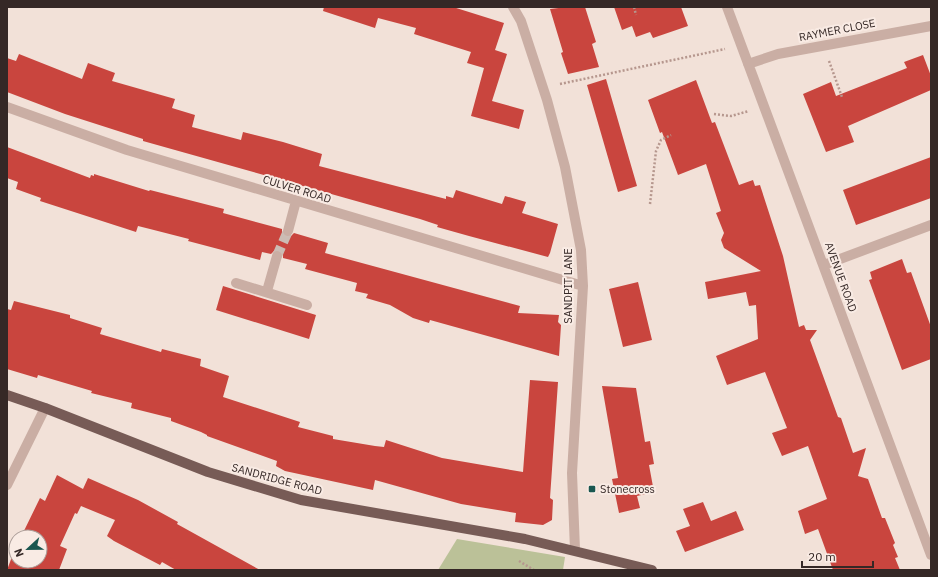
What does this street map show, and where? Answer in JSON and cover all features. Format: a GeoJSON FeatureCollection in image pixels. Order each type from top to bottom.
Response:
{"type":"FeatureCollection","features":[{"type":"Feature","properties":{"kind":"main road","name":"SANDRIDGE ROAD"},"geometry":{"type":"LineString","coordinates":[[7,395],[46,408],[208,472],[301,500],[525,539],[575,550]]}},
{"type":"Feature","properties":{"kind":"main road"},"geometry":{"type":"LineString","coordinates":[[575,550],[652,570]]}},
{"type":"Feature","properties":{"kind":"street","name":"SANDPIT LANE"},"geometry":{"type":"LineString","coordinates":[[513,7],[521,21],[547,100],[575,209],[581,250],[583,286],[572,473],[575,550]]}},
{"type":"Feature","properties":{"kind":"street","name":"AVENUE ROAD"},"geometry":{"type":"LineString","coordinates":[[727,7],[764,104],[781,156],[824,265],[931,555]]}},
{"type":"Feature","properties":{"kind":"street","name":"RAYMER CLOSE"},"geometry":{"type":"LineString","coordinates":[[748,64],[778,54],[931,26]]}},
{"type":"Feature","properties":{"kind":"street","name":"CULVER ROAD"},"geometry":{"type":"LineString","coordinates":[[7,106],[126,150],[583,286]]}},
{"type":"Feature","properties":{"kind":"street"},"geometry":{"type":"LineString","coordinates":[[288,231],[296,201]]}},
{"type":"Feature","properties":{"kind":"street"},"geometry":{"type":"LineString","coordinates":[[824,265],[931,226]]}},
{"type":"Feature","properties":{"kind":"street"},"geometry":{"type":"LineString","coordinates":[[267,291],[277,256]]}},
{"type":"Feature","properties":{"kind":"street"},"geometry":{"type":"LineString","coordinates":[[236,283],[267,291],[308,305]]}},
{"type":"Feature","properties":{"kind":"street"},"geometry":{"type":"LineString","coordinates":[[7,485],[46,408]]}},
{"type":"Feature","properties":{"kind":"path"},"geometry":{"type":"LineString","coordinates":[[634,7],[636,15]]}},
{"type":"Feature","properties":{"kind":"path"},"geometry":{"type":"LineString","coordinates":[[823,45],[842,97]]}},
{"type":"Feature","properties":{"kind":"path"},"geometry":{"type":"LineString","coordinates":[[547,100],[562,96],[559,84],[719,50]]}},
{"type":"Feature","properties":{"kind":"path"},"geometry":{"type":"LineString","coordinates":[[714,114],[731,116],[764,104]]}},
{"type":"Feature","properties":{"kind":"path"},"geometry":{"type":"LineString","coordinates":[[650,204],[656,151],[661,140],[671,134]]}},
{"type":"Feature","properties":{"kind":"path"},"geometry":{"type":"LineString","coordinates":[[520,561],[534,570]]}},
{"type":"Feature","properties":{"kind":"green space"},"geometry":{"type":"Polygon","coordinates":[[[457,539],[565,557],[563,570],[438,570],[457,539]]]}},
{"type":"Feature","properties":{"kind":"building"},"geometry":{"type":"Polygon","coordinates":[[[324,7],[453,7],[504,23],[495,50],[507,54],[492,101],[524,110],[519,129],[471,116],[484,68],[467,63],[471,52],[414,34],[416,28],[378,18],[375,28],[323,11],[324,7]]]}},
{"type":"Feature","properties":{"kind":"building"},"geometry":{"type":"Polygon","coordinates":[[[585,7],[596,42],[592,44],[599,67],[568,74],[550,9],[585,7]]]}},
{"type":"Feature","properties":{"kind":"building"},"geometry":{"type":"Polygon","coordinates":[[[614,7],[681,7],[688,26],[653,38],[650,32],[636,37],[632,26],[622,30],[614,7]]]}},
{"type":"Feature","properties":{"kind":"building"},"geometry":{"type":"Polygon","coordinates":[[[19,54],[82,79],[88,63],[115,73],[112,81],[175,99],[172,108],[195,115],[192,127],[241,140],[243,132],[283,142],[322,154],[319,166],[446,199],[446,196],[453,198],[456,190],[502,204],[505,196],[526,202],[522,213],[558,224],[550,253],[548,257],[437,227],[438,225],[420,219],[143,141],[143,139],[65,114],[7,92],[7,58],[16,61],[19,54]]]}},
{"type":"Feature","properties":{"kind":"building"},"geometry":{"type":"Polygon","coordinates":[[[923,55],[931,76],[931,90],[848,126],[854,142],[826,152],[803,94],[831,82],[836,96],[907,68],[904,62],[923,55]]]}},
{"type":"Feature","properties":{"kind":"building"},"geometry":{"type":"Polygon","coordinates":[[[606,79],[637,186],[618,192],[587,85],[606,79]]]}},
{"type":"Feature","properties":{"kind":"building"},"geometry":{"type":"Polygon","coordinates":[[[696,80],[712,123],[715,122],[739,185],[753,180],[755,186],[760,185],[783,256],[799,327],[804,325],[806,330],[817,330],[810,340],[838,417],[841,418],[853,453],[866,448],[858,476],[868,479],[882,518],[885,518],[895,543],[893,545],[898,557],[895,558],[900,570],[833,570],[818,529],[805,534],[798,511],[827,499],[808,446],[782,456],[772,433],[787,428],[765,372],[727,385],[716,356],[758,339],[756,305],[749,306],[746,292],[708,299],[705,282],[761,271],[724,248],[721,240],[724,233],[716,213],[721,211],[706,164],[678,175],[648,100],[696,80]]]}},
{"type":"Feature","properties":{"kind":"building"},"geometry":{"type":"Polygon","coordinates":[[[7,147],[90,178],[91,175],[94,176],[94,174],[149,191],[150,190],[224,209],[223,213],[282,229],[282,233],[286,237],[290,237],[294,233],[328,243],[325,253],[520,306],[518,313],[559,315],[558,322],[561,325],[559,356],[430,320],[429,323],[413,318],[390,305],[366,298],[368,294],[355,291],[357,283],[305,269],[307,264],[283,258],[283,254],[279,250],[275,250],[271,254],[262,252],[260,260],[138,226],[136,232],[40,201],[41,198],[16,189],[18,182],[7,178],[7,147]]]}},
{"type":"Feature","properties":{"kind":"building"},"geometry":{"type":"Polygon","coordinates":[[[931,157],[931,198],[856,225],[843,190],[931,157]]]}},
{"type":"Feature","properties":{"kind":"building"},"geometry":{"type":"Polygon","coordinates":[[[902,259],[907,273],[911,272],[931,327],[931,359],[902,370],[869,280],[872,279],[870,272],[902,259]]]}},
{"type":"Feature","properties":{"kind":"building"},"geometry":{"type":"Polygon","coordinates":[[[638,282],[652,340],[623,347],[609,289],[638,282]]]}},
{"type":"Feature","properties":{"kind":"building"},"geometry":{"type":"Polygon","coordinates":[[[223,286],[316,315],[309,339],[216,310],[223,286]]]}},
{"type":"Feature","properties":{"kind":"building"},"geometry":{"type":"Polygon","coordinates":[[[14,301],[70,315],[70,318],[102,328],[100,334],[161,352],[162,349],[201,359],[200,366],[229,376],[223,397],[300,422],[298,427],[333,436],[333,439],[384,447],[386,440],[442,458],[523,472],[530,380],[558,382],[550,498],[553,500],[552,520],[543,525],[515,522],[516,513],[461,504],[375,480],[373,490],[285,471],[276,466],[277,461],[207,436],[201,432],[171,421],[171,418],[131,408],[132,403],[91,393],[92,391],[38,375],[37,378],[7,369],[7,309],[11,310],[14,301]]]}},
{"type":"Feature","properties":{"kind":"building"},"geometry":{"type":"Polygon","coordinates":[[[602,386],[636,388],[645,442],[650,441],[654,464],[649,465],[654,492],[637,496],[640,508],[619,513],[612,479],[618,478],[602,386]]]}},
{"type":"Feature","properties":{"kind":"building"},"geometry":{"type":"Polygon","coordinates":[[[57,475],[83,489],[88,478],[138,500],[178,522],[177,524],[260,570],[176,570],[162,562],[160,565],[107,536],[115,520],[81,506],[77,514],[75,513],[60,546],[67,549],[59,570],[7,570],[8,567],[8,569],[48,569],[48,529],[25,529],[40,498],[45,501],[57,475]]]}},
{"type":"Feature","properties":{"kind":"building"},"geometry":{"type":"Polygon","coordinates":[[[703,502],[711,521],[736,511],[744,530],[685,552],[676,531],[690,526],[683,509],[703,502]]]}},
{"type":"Feature","properties":{"kind":"tunnel"},"geometry":{"type":"LineString","coordinates":[[277,256],[288,231]]}},
{"type":"Feature","properties":{"kind":"place","name":"Stonecross"},"geometry":{"type":"Point","coordinates":[592,489]}}]}
